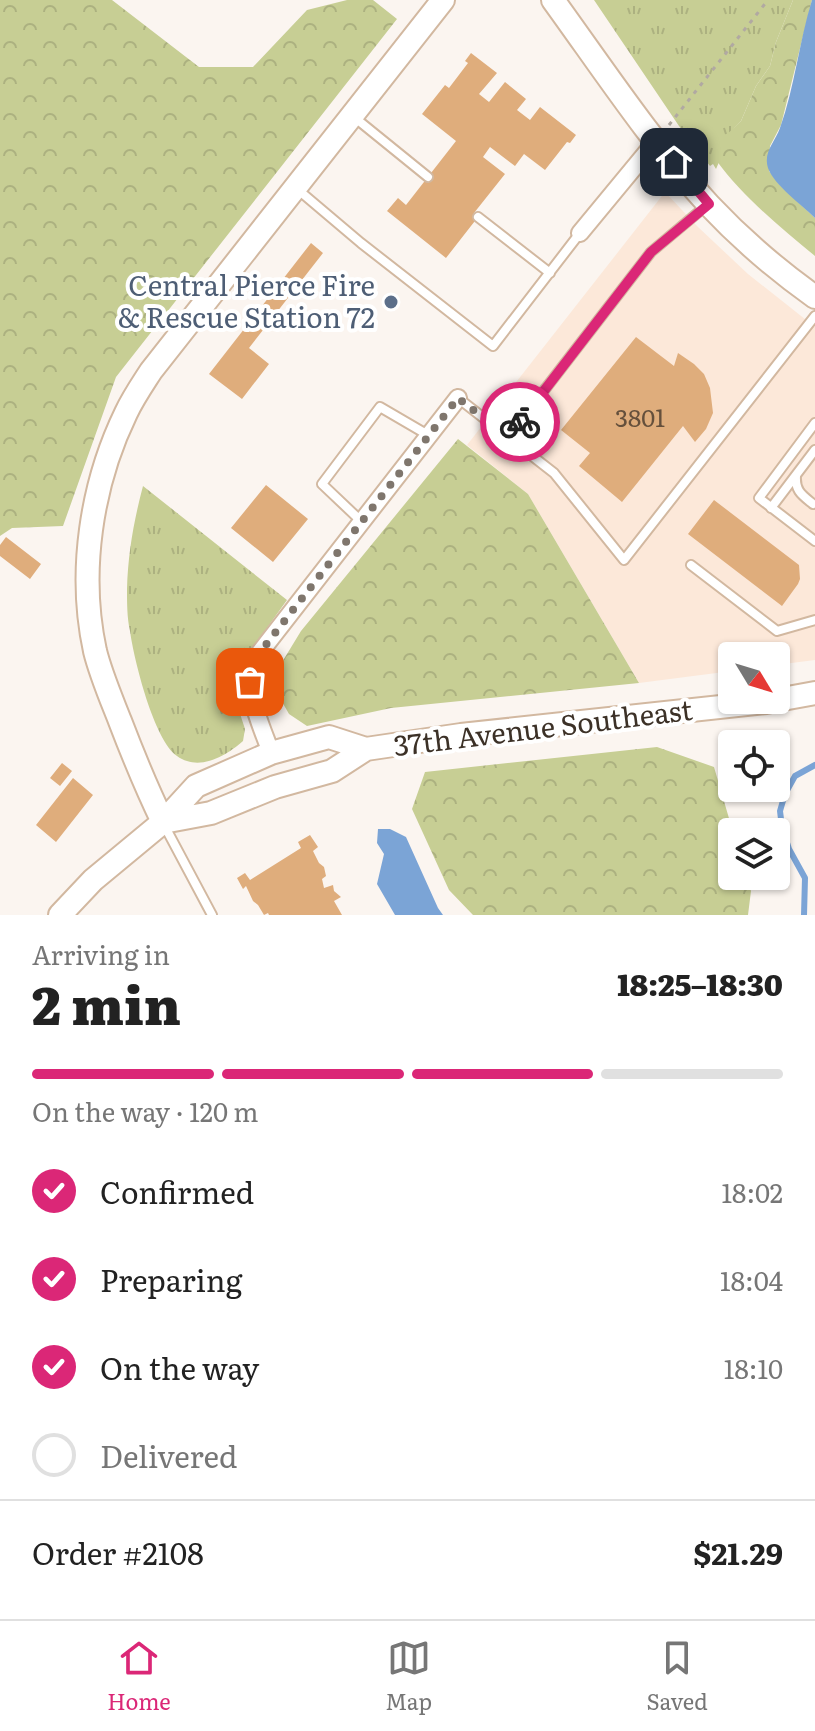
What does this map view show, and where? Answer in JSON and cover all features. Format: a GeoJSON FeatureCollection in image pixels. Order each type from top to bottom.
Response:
{"type":"FeatureCollection","features":[{"type":"Feature","properties":{"kind":"main road"},"geometry":{"type":"LineString","coordinates":[[163,822],[113,704],[95,652],[89,607],[88,555],[97,495],[109,454],[126,412],[151,371],[443,0]]}},
{"type":"Feature","properties":{"kind":"main road"},"geometry":{"type":"LineString","coordinates":[[553,0],[656,141],[709,204],[784,275],[815,297]]}},
{"type":"Feature","properties":{"kind":"main road","name":"37th Avenue Southeast"},"geometry":{"type":"LineString","coordinates":[[163,822],[211,813],[275,787],[332,771],[366,749],[461,735],[766,702],[815,693]]}},
{"type":"Feature","properties":{"kind":"main road","name":"37th Avenue Southeast"},"geometry":{"type":"LineString","coordinates":[[60,915],[93,880],[163,822],[196,786],[271,753],[329,737],[366,749]]}},
{"type":"Feature","properties":{"kind":"street"},"geometry":{"type":"LineString","coordinates":[[580,233],[656,141]]}},
{"type":"Feature","properties":{"kind":"street"},"geometry":{"type":"LineString","coordinates":[[271,753],[251,694],[250,669],[254,660],[458,398]]}},
{"type":"Feature","properties":{"kind":"lane"},"geometry":{"type":"LineString","coordinates":[[352,116],[428,177]]}},
{"type":"Feature","properties":{"kind":"lane"},"geometry":{"type":"LineString","coordinates":[[295,188],[493,346],[580,233]]}},
{"type":"Feature","properties":{"kind":"lane"},"geometry":{"type":"LineString","coordinates":[[508,437],[651,252],[709,204]]}},
{"type":"Feature","properties":{"kind":"lane"},"geometry":{"type":"LineString","coordinates":[[478,217],[550,273]]}},
{"type":"Feature","properties":{"kind":"lane"},"geometry":{"type":"LineString","coordinates":[[458,398],[554,473],[624,560],[815,316]]}},
{"type":"Feature","properties":{"kind":"lane"},"geometry":{"type":"LineString","coordinates":[[361,521],[322,484],[380,407],[428,435]]}},
{"type":"Feature","properties":{"kind":"lane"},"geometry":{"type":"LineString","coordinates":[[815,423],[759,498],[815,541]]}},
{"type":"Feature","properties":{"kind":"lane"},"geometry":{"type":"LineString","coordinates":[[771,508],[815,450]]}},
{"type":"Feature","properties":{"kind":"lane"},"geometry":{"type":"LineString","coordinates":[[796,475],[796,486],[813,504]]}},
{"type":"Feature","properties":{"kind":"lane"},"geometry":{"type":"LineString","coordinates":[[691,565],[777,631],[815,620]]}},
{"type":"Feature","properties":{"kind":"lane"},"geometry":{"type":"LineString","coordinates":[[163,822],[212,915]]}},
{"type":"Feature","properties":{"kind":"path"},"geometry":{"type":"LineString","coordinates":[[656,141],[768,0]]}},
{"type":"Feature","properties":{"kind":"shaded area"},"geometry":{"type":"Polygon","coordinates":[[[665,192],[748,274],[815,327],[815,660],[790,663],[790,642],[718,642],[718,673],[639,683],[528,494],[467,445],[665,192]]]}},
{"type":"Feature","properties":{"kind":"green space"},"geometry":{"type":"Polygon","coordinates":[[[0,0],[112,0],[199,67],[253,67],[307,10],[347,0],[373,0],[397,19],[116,377],[63,526],[12,528],[0,536],[0,0]]]}},
{"type":"Feature","properties":{"kind":"green space"},"geometry":{"type":"Polygon","coordinates":[[[594,0],[793,0],[770,66],[756,86],[716,169],[713,164],[710,166],[679,126],[594,0]]]}},
{"type":"Feature","properties":{"kind":"green space"},"geometry":{"type":"Polygon","coordinates":[[[793,0],[812,0],[781,125],[770,146],[769,171],[815,218],[815,256],[750,199],[716,160],[722,139],[741,121],[756,86],[770,66],[793,0]]]}},
{"type":"Feature","properties":{"kind":"green space"},"geometry":{"type":"Polygon","coordinates":[[[458,439],[528,494],[639,683],[391,708],[307,726],[289,714],[277,693],[276,672],[301,631],[458,439]]]}},
{"type":"Feature","properties":{"kind":"green space"},"geometry":{"type":"Polygon","coordinates":[[[143,486],[287,600],[236,671],[231,686],[245,729],[243,741],[212,760],[185,761],[169,747],[153,717],[136,661],[128,621],[127,589],[132,537],[143,486]]]}},
{"type":"Feature","properties":{"kind":"green space"},"geometry":{"type":"Polygon","coordinates":[[[657,747],[714,767],[718,781],[718,802],[724,802],[729,818],[718,818],[718,890],[751,890],[748,915],[473,915],[449,890],[412,809],[425,772],[657,747]]]}},
{"type":"Feature","properties":{"kind":"water"},"geometry":{"type":"Polygon","coordinates":[[[812,0],[815,0],[815,218],[776,181],[767,162],[768,152],[785,112],[812,0]]]}},
{"type":"Feature","properties":{"kind":"water"},"geometry":{"type":"Polygon","coordinates":[[[378,829],[390,829],[406,837],[443,915],[395,915],[377,884],[384,854],[377,843],[378,829]]]}},
{"type":"Feature","properties":{"kind":"building"},"geometry":{"type":"Polygon","coordinates":[[[471,53],[497,73],[479,94],[489,102],[505,82],[526,99],[517,110],[530,120],[540,107],[576,135],[545,170],[524,154],[515,166],[490,147],[483,157],[505,174],[474,213],[478,217],[446,258],[387,211],[398,198],[406,205],[456,141],[422,114],[445,85],[449,88],[468,63],[465,61],[471,53]]]}},
{"type":"Feature","properties":{"kind":"building"},"geometry":{"type":"Polygon","coordinates":[[[311,243],[323,253],[249,348],[269,364],[242,399],[209,374],[311,243]]]}},
{"type":"Feature","properties":{"kind":"building"},"geometry":{"type":"Polygon","coordinates":[[[636,337],[674,366],[678,353],[694,364],[704,374],[710,388],[713,413],[706,429],[695,442],[683,426],[622,502],[579,466],[590,453],[561,430],[636,337]]]}},
{"type":"Feature","properties":{"kind":"building"},"geometry":{"type":"Polygon","coordinates":[[[266,485],[308,519],[273,562],[231,528],[266,485]]]}},
{"type":"Feature","properties":{"kind":"building"},"geometry":{"type":"Polygon","coordinates":[[[714,500],[799,565],[798,584],[782,606],[688,534],[714,500]]]}},
{"type":"Feature","properties":{"kind":"building"},"geometry":{"type":"Polygon","coordinates":[[[6,537],[41,564],[30,579],[0,556],[0,545],[6,537]]]}},
{"type":"Feature","properties":{"kind":"building"},"geometry":{"type":"Polygon","coordinates":[[[62,763],[72,771],[60,786],[50,778],[62,763]]]}},
{"type":"Feature","properties":{"kind":"building"},"geometry":{"type":"Polygon","coordinates":[[[73,778],[93,795],[56,842],[36,825],[73,778]]]}},
{"type":"Feature","properties":{"kind":"building"},"geometry":{"type":"Polygon","coordinates":[[[310,835],[318,847],[313,851],[324,867],[324,888],[333,885],[334,891],[341,897],[334,901],[342,915],[264,915],[246,886],[243,889],[237,878],[245,873],[250,880],[301,848],[298,842],[310,835]]]}},
{"type":"Feature","properties":{"kind":"waterway"},"geometry":{"type":"LineString","coordinates":[[804,915],[805,878],[789,849],[780,811],[795,776],[815,765]]}},
{"type":"Feature","properties":{"kind":"way so far"},"geometry":{"type":"LineString","coordinates":[[250,682],[254,660],[458,398],[508,437],[520,422]]}},
{"type":"Feature","properties":{"kind":"place","name":"Central Pierce Fire & Rescue Station 72"},"geometry":{"type":"Point","coordinates":[391,302]}},
{"type":"Feature","properties":{"kind":"route"},"geometry":{"type":"LineString","coordinates":[[520,422],[651,252],[709,204],[674,162]]}}]}
